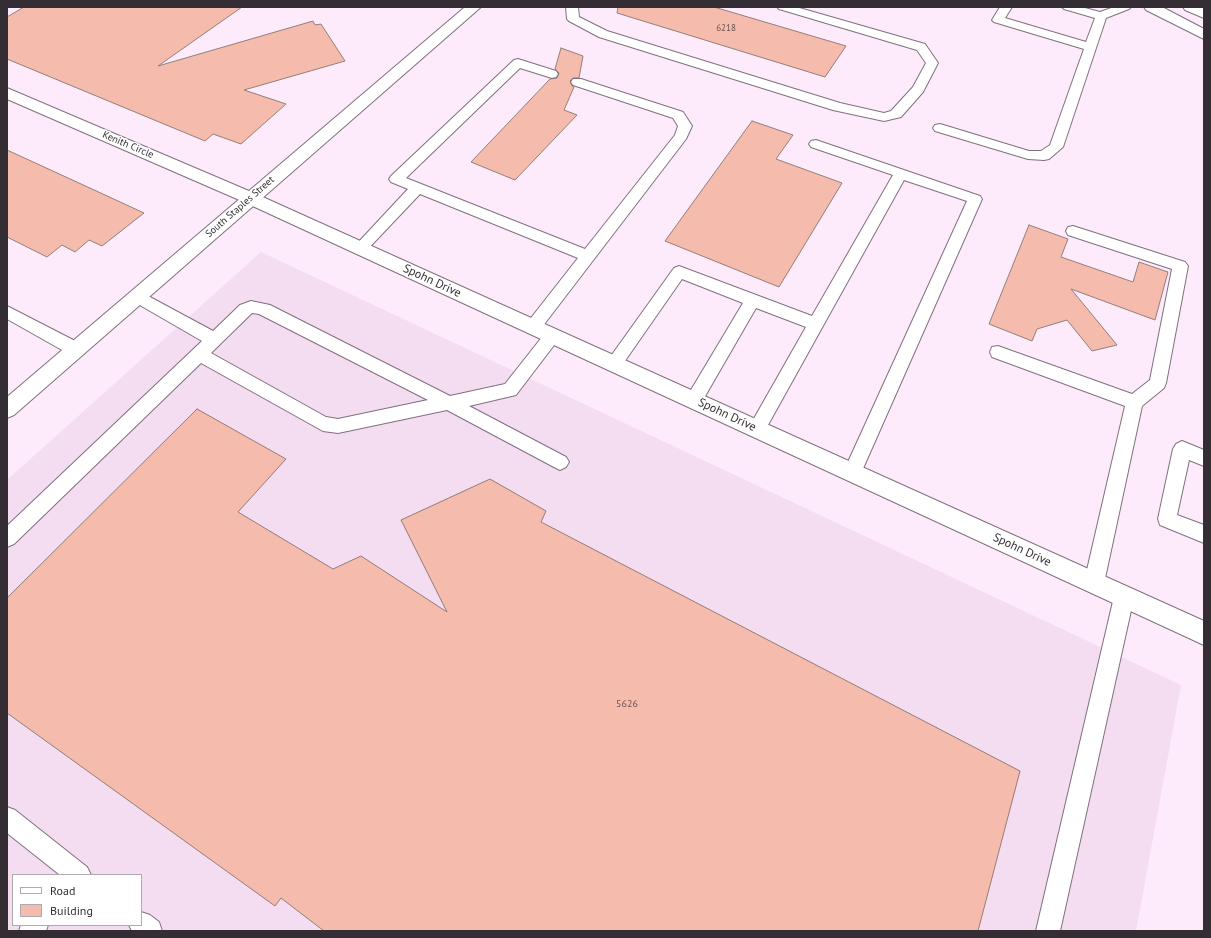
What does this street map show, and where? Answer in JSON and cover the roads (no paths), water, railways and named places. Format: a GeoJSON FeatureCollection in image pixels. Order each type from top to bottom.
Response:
{"type":"FeatureCollection","features":[{"type":"Feature","properties":{"kind":"street","name":"South Staples Street"},"geometry":{"type":"LineString","coordinates":[[7,409],[250,198],[474,7]]}},
{"type":"Feature","properties":{"kind":"street"},"geometry":{"type":"LineString","coordinates":[[1151,7],[1204,35]]}},
{"type":"Feature","properties":{"kind":"street"},"geometry":{"type":"LineString","coordinates":[[1190,7],[1204,14]]}},
{"type":"Feature","properties":{"kind":"street","name":"Kenith Circle"},"geometry":{"type":"LineString","coordinates":[[7,93],[250,198]]}},
{"type":"Feature","properties":{"kind":"street","name":"Spohn Drive"},"geometry":{"type":"LineString","coordinates":[[250,198],[1204,633]]}},
{"type":"Feature","properties":{"kind":"lane"},"geometry":{"type":"LineString","coordinates":[[572,7],[573,18],[603,34],[838,107],[884,117],[896,114],[918,89],[932,63],[921,47],[783,7]]}},
{"type":"Feature","properties":{"kind":"lane"},"geometry":{"type":"LineString","coordinates":[[1006,7],[998,20],[1090,47]]}},
{"type":"Feature","properties":{"kind":"lane"},"geometry":{"type":"LineString","coordinates":[[1068,7],[1101,16],[1125,7]]}},
{"type":"Feature","properties":{"kind":"lane"},"geometry":{"type":"LineString","coordinates":[[940,128],[1028,155],[1044,156],[1056,147],[1101,16]]}},
{"type":"Feature","properties":{"kind":"lane"},"geometry":{"type":"LineString","coordinates":[[552,74],[518,63],[396,179],[588,256]]}},
{"type":"Feature","properties":{"kind":"lane"},"geometry":{"type":"LineString","coordinates":[[532,327],[681,136],[685,126],[678,115],[577,82]]}},
{"type":"Feature","properties":{"kind":"lane"},"geometry":{"type":"LineString","coordinates":[[816,144],[976,199],[852,473]]}},
{"type":"Feature","properties":{"kind":"lane"},"geometry":{"type":"LineString","coordinates":[[757,429],[901,174]]}},
{"type":"Feature","properties":{"kind":"lane"},"geometry":{"type":"LineString","coordinates":[[360,248],[418,188]]}},
{"type":"Feature","properties":{"kind":"lane"},"geometry":{"type":"LineString","coordinates":[[1073,231],[1180,266],[1158,383],[1134,402],[1094,583]]}},
{"type":"Feature","properties":{"kind":"lane"},"geometry":{"type":"LineString","coordinates":[[614,363],[679,272],[816,324]]}},
{"type":"Feature","properties":{"kind":"lane"},"geometry":{"type":"LineString","coordinates":[[137,296],[214,340]]}},
{"type":"Feature","properties":{"kind":"lane"},"geometry":{"type":"LineString","coordinates":[[694,400],[753,300]]}},
{"type":"Feature","properties":{"kind":"lane"},"geometry":{"type":"LineString","coordinates":[[7,538],[246,310],[257,307],[449,403],[560,462]]}},
{"type":"Feature","properties":{"kind":"lane"},"geometry":{"type":"LineString","coordinates":[[7,312],[75,349]]}},
{"type":"Feature","properties":{"kind":"lane"},"geometry":{"type":"LineString","coordinates":[[199,354],[323,424],[338,426],[510,390],[552,336]]}},
{"type":"Feature","properties":{"kind":"lane"},"geometry":{"type":"LineString","coordinates":[[998,352],[1134,402]]}},
{"type":"Feature","properties":{"kind":"lane"},"geometry":{"type":"LineString","coordinates":[[1204,458],[1182,449],[1167,519],[1204,534]]}},
{"type":"Feature","properties":{"kind":"lane"},"geometry":{"type":"LineString","coordinates":[[1048,931],[1124,597]]}},
{"type":"Feature","properties":{"kind":"lane"},"geometry":{"type":"LineString","coordinates":[[7,818],[77,874]]}},
{"type":"Feature","properties":{"kind":"lane"},"geometry":{"type":"LineString","coordinates":[[142,925],[150,931]]}}]}
